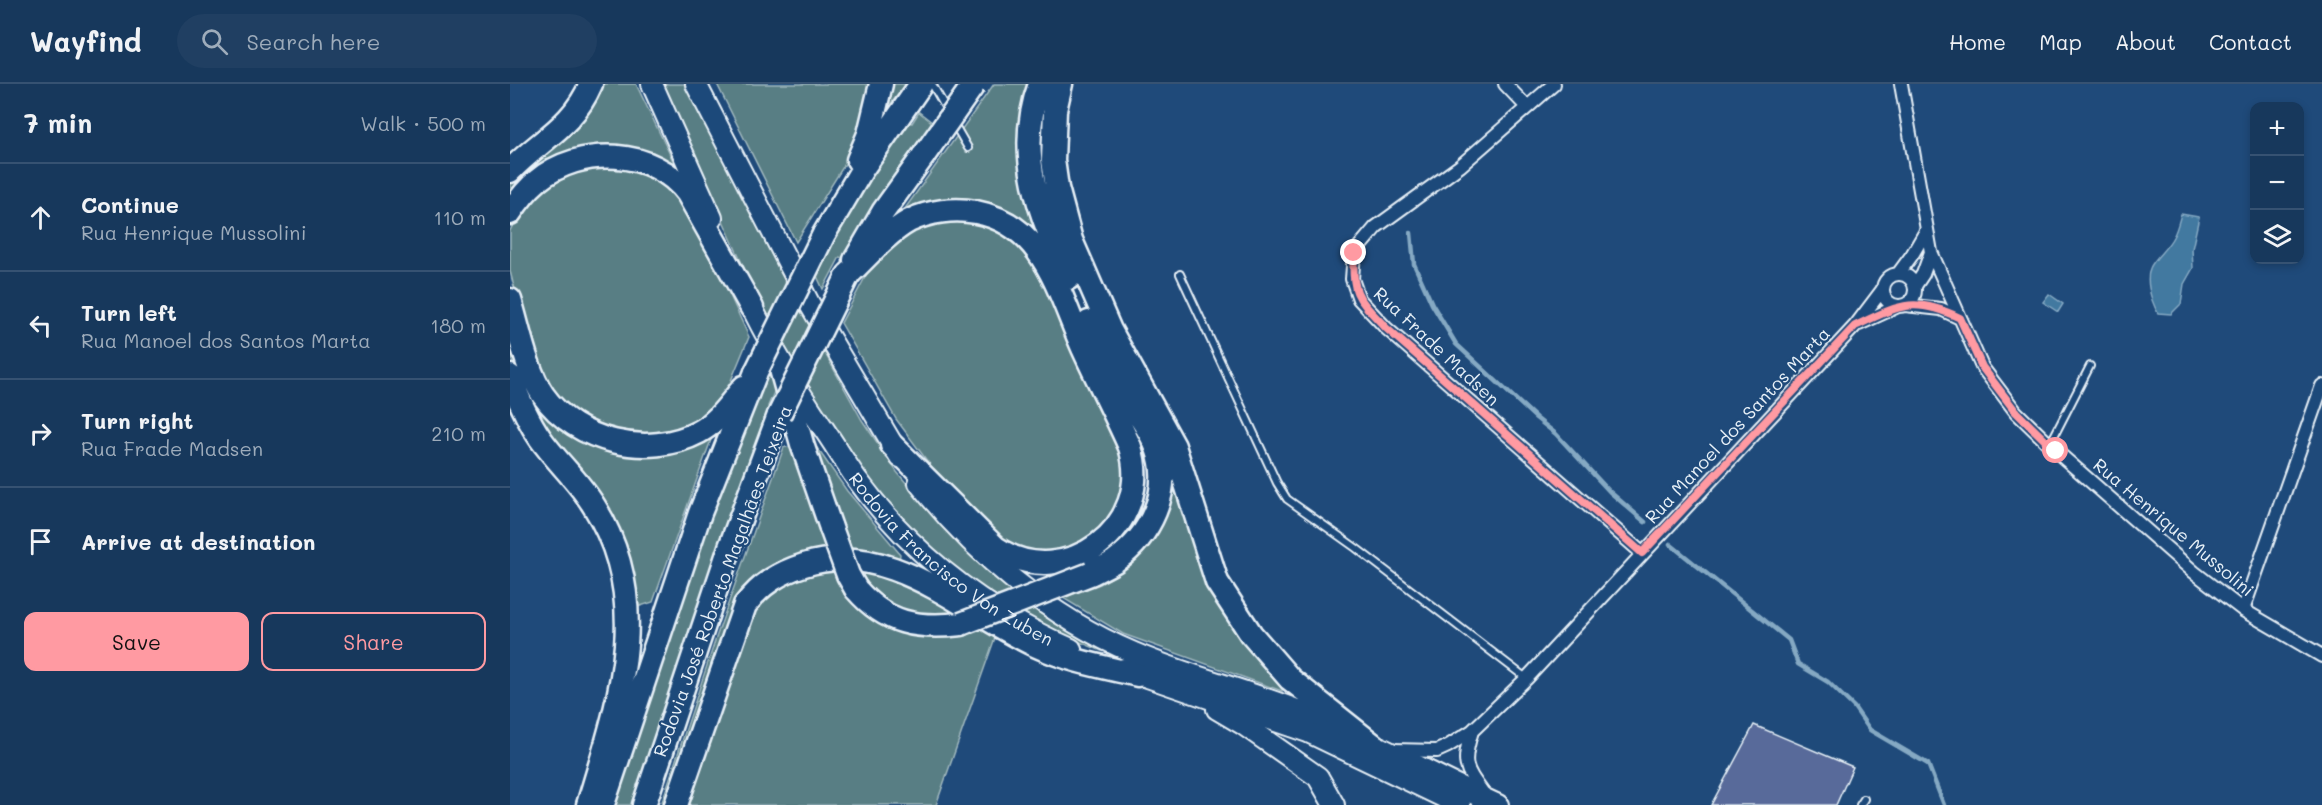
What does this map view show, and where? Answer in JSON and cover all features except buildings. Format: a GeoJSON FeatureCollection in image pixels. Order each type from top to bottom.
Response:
{"type":"FeatureCollection","features":[{"type":"Feature","properties":{"kind":"highway"},"geometry":{"type":"LineString","coordinates":[[510,171],[558,131],[573,115],[591,84]]}},
{"type":"Feature","properties":{"kind":"highway"},"geometry":{"type":"LineString","coordinates":[[828,227],[868,134],[881,84]]}},
{"type":"Feature","properties":{"kind":"highway","name":"Rodovia José Roberto Magalhães Teixeira"},"geometry":{"type":"LineString","coordinates":[[603,805],[700,513],[756,372],[828,227],[921,84]]}},
{"type":"Feature","properties":{"kind":"highway","name":"Rodovia José Roberto Magalhães Teixeira"},"geometry":{"type":"LineString","coordinates":[[644,805],[730,547],[779,415],[863,243],[974,84]]}},
{"type":"Feature","properties":{"kind":"highway"},"geometry":{"type":"LineString","coordinates":[[779,362],[802,444],[848,575],[856,589],[874,608],[901,621],[932,627],[962,624],[1090,574],[1114,562],[1145,533],[1156,510],[1161,490],[1162,470],[1157,448],[1106,359],[1039,209],[1029,150],[1034,101],[1040,84]]}},
{"type":"Feature","properties":{"kind":"highway"},"geometry":{"type":"LineString","coordinates":[[1061,84],[1055,110],[1053,160],[1057,188],[1071,240],[1110,330],[1174,446],[1217,582],[1251,634],[1290,679],[1377,747]]}},
{"type":"Feature","properties":{"kind":"highway"},"geometry":{"type":"LineString","coordinates":[[510,213],[537,180],[568,164],[604,156],[643,161],[678,180],[752,308]]}},
{"type":"Feature","properties":{"kind":"highway"},"geometry":{"type":"LineString","coordinates":[[848,275],[898,229],[928,214],[965,210],[994,217],[1021,231],[1048,266],[1084,351],[1119,422],[1134,459],[1134,483],[1129,507],[1113,532],[1103,541],[1078,556],[1062,561],[1027,562],[1010,558],[996,548],[892,446]]}},
{"type":"Feature","properties":{"kind":"highway"},"geometry":{"type":"LineString","coordinates":[[510,300],[532,372],[542,393],[569,421],[586,431],[610,440],[636,445],[658,445],[700,432],[717,420],[756,372]]}},
{"type":"Feature","properties":{"kind":"highway"},"geometry":{"type":"LineString","coordinates":[[510,376],[520,404],[540,438],[594,505],[603,521],[619,565],[624,591],[628,638],[626,662],[588,805]]}},
{"type":"Feature","properties":{"kind":"highway"},"geometry":{"type":"LineString","coordinates":[[676,805],[746,605],[758,589],[774,577],[810,563],[852,560],[906,573],[1036,646],[1059,656],[1138,675]]}},
{"type":"Feature","properties":{"kind":"main road","name":"Rodovia Francisco Von Zuben"},"geometry":{"type":"LineString","coordinates":[[652,84],[752,308],[779,362],[856,478],[885,514],[938,567],[975,595],[1040,634],[1080,653],[1308,732],[1460,805]]}},
{"type":"Feature","properties":{"kind":"main road","name":"Rodovia Francisco Von Zuben"},"geometry":{"type":"LineString","coordinates":[[696,84],[809,303],[892,446],[938,507],[981,553],[1078,625],[1135,654],[1313,716],[1494,803]]}},
{"type":"Feature","properties":{"kind":"main road"},"geometry":{"type":"LineString","coordinates":[[1186,690],[1244,725],[1318,777],[1335,805]]}},
{"type":"Feature","properties":{"kind":"street"},"geometry":{"type":"LineString","coordinates":[[1505,84],[1526,106]]}},
{"type":"Feature","properties":{"kind":"street","name":"Rua Frade Madsen"},"geometry":{"type":"LineString","coordinates":[[1554,84],[1526,106],[1460,166],[1376,227],[1354,253],[1352,279],[1359,299],[1386,328],[1642,553]]}},
{"type":"Feature","properties":{"kind":"street","name":"Rua Henrique Mussolini"},"geometry":{"type":"LineString","coordinates":[[1900,84],[1931,252],[1982,367],[2016,412],[2050,445],[2194,572],[2243,610],[2322,656]]}},
{"type":"Feature","properties":{"kind":"street"},"geometry":{"type":"LineString","coordinates":[[1898,274],[1926,231]]}},
{"type":"Feature","properties":{"kind":"street"},"geometry":{"type":"LineString","coordinates":[[1901,305],[1912,301],[1931,252]]}},
{"type":"Feature","properties":{"kind":"street"},"geometry":{"type":"LineString","coordinates":[[1916,286],[1912,279],[1898,274],[1888,278],[1883,289],[1890,303],[1941,309],[1960,318]]}},
{"type":"Feature","properties":{"kind":"street"},"geometry":{"type":"LineString","coordinates":[[1923,274],[1937,281],[1950,292]]}},
{"type":"Feature","properties":{"kind":"street","name":"Rua Manoel dos Santos Marta"},"geometry":{"type":"LineString","coordinates":[[1377,747],[1437,751],[1472,731],[1527,678],[1855,326],[1883,289]]}},
{"type":"Feature","properties":{"kind":"street","name":"Rua Manoel dos Santos Marta"},"geometry":{"type":"LineString","coordinates":[[1855,326],[1901,305]]}},
{"type":"Feature","properties":{"kind":"street"},"geometry":{"type":"LineString","coordinates":[[2243,610],[2322,386]]}},
{"type":"Feature","properties":{"kind":"street"},"geometry":{"type":"LineString","coordinates":[[1472,731],[1464,756],[1466,767],[1494,803]]}},
{"type":"Feature","properties":{"kind":"lane"},"geometry":{"type":"LineString","coordinates":[[932,84],[968,148]]}},
{"type":"Feature","properties":{"kind":"lane"},"geometry":{"type":"LineString","coordinates":[[1180,274],[1277,483],[1287,499],[1356,548],[1527,678]]}},
{"type":"Feature","properties":{"kind":"lane"},"geometry":{"type":"LineString","coordinates":[[2050,445],[2090,366]]}},
{"type":"Feature","properties":{"kind":"green space"},"geometry":{"type":"Polygon","coordinates":[[[599,84],[636,84],[674,163],[672,166],[626,149],[510,200],[510,181],[599,84]]]}},
{"type":"Feature","properties":{"kind":"green space"},"geometry":{"type":"Polygon","coordinates":[[[662,84],[687,84],[780,272],[862,420],[897,472],[943,527],[988,570],[1103,648],[1102,651],[1042,625],[1013,609],[949,564],[885,500],[856,464],[830,427],[783,348],[662,84]]]}},
{"type":"Feature","properties":{"kind":"green space"},"geometry":{"type":"Polygon","coordinates":[[[717,84],[875,84],[853,151],[796,242],[717,84]]]}},
{"type":"Feature","properties":{"kind":"green space"},"geometry":{"type":"Polygon","coordinates":[[[890,84],[906,84],[886,110],[890,84]]]}},
{"type":"Feature","properties":{"kind":"green space"},"geometry":{"type":"Polygon","coordinates":[[[994,84],[1032,84],[1043,241],[1011,218],[894,224],[994,84]]]}},
{"type":"Feature","properties":{"kind":"green space"},"geometry":{"type":"Polygon","coordinates":[[[919,112],[933,123],[912,158],[863,224],[842,259],[840,257],[823,289],[815,272],[871,177],[909,122],[912,123],[919,112]]]}},
{"type":"Feature","properties":{"kind":"green space"},"geometry":{"type":"Polygon","coordinates":[[[604,161],[672,183],[700,230],[749,337],[725,395],[704,419],[669,434],[633,436],[578,417],[550,390],[541,371],[510,271],[510,231],[516,218],[546,182],[604,161]]]}},
{"type":"Feature","properties":{"kind":"green space"},"geometry":{"type":"Polygon","coordinates":[[[948,219],[990,224],[1022,244],[1040,271],[1094,397],[1125,455],[1122,503],[1091,540],[1049,556],[1007,546],[954,497],[896,419],[841,323],[870,268],[907,230],[948,219]]]}},
{"type":"Feature","properties":{"kind":"green space"},"geometry":{"type":"Polygon","coordinates":[[[510,329],[573,432],[712,437],[653,602],[634,608],[549,436],[521,386],[510,355],[510,329]]]}},
{"type":"Feature","properties":{"kind":"green space"},"geometry":{"type":"Polygon","coordinates":[[[765,369],[781,376],[768,406],[770,408],[636,805],[613,805],[688,573],[765,369]]]}},
{"type":"Feature","properties":{"kind":"green space"},"geometry":{"type":"Polygon","coordinates":[[[808,435],[847,491],[900,554],[899,562],[851,549],[808,435]]]}},
{"type":"Feature","properties":{"kind":"green space"},"geometry":{"type":"Polygon","coordinates":[[[784,447],[797,448],[827,551],[761,576],[671,805],[661,805],[717,635],[784,447]]]}},
{"type":"Feature","properties":{"kind":"green space"},"geometry":{"type":"Polygon","coordinates":[[[1171,472],[1198,556],[1283,682],[1282,691],[1123,634],[1063,598],[1100,584],[1118,574],[1143,550],[1171,472]]]}},
{"type":"Feature","properties":{"kind":"green space"},"geometry":{"type":"Polygon","coordinates":[[[835,568],[873,614],[988,626],[997,632],[936,805],[688,805],[716,705],[748,613],[787,578],[835,568]]]}},
{"type":"Feature","properties":{"kind":"green space"},"geometry":{"type":"Polygon","coordinates":[[[860,569],[878,572],[961,611],[930,615],[902,610],[877,595],[860,569]]]}},
{"type":"Feature","properties":{"kind":"water"},"geometry":{"type":"Polygon","coordinates":[[[2181,214],[2199,217],[2192,249],[2193,268],[2184,284],[2181,304],[2171,314],[2158,313],[2148,281],[2150,268],[2169,244],[2181,214]]]}},
{"type":"Feature","properties":{"kind":"water"},"geometry":{"type":"Polygon","coordinates":[[[2049,294],[2063,304],[2058,312],[2043,302],[2049,294]]]}},
{"type":"Feature","properties":{"kind":"waterway"},"geometry":{"type":"LineString","coordinates":[[1411,233],[1414,264],[1432,304],[1456,344],[1556,434],[1610,492],[1645,522]]}},
{"type":"Feature","properties":{"kind":"waterway"},"geometry":{"type":"LineString","coordinates":[[1670,544],[1789,640],[1798,664],[1828,682],[1854,707],[1870,730],[1928,764],[1944,805]]}},
{"type":"Feature","properties":{"kind":"route"},"geometry":{"type":"LineString","coordinates":[[1354,253],[1352,279],[1359,299],[1386,328],[1642,553],[1855,326],[1898,306],[1941,309],[1960,318],[1982,367],[2016,412],[2056,451]]}}]}
